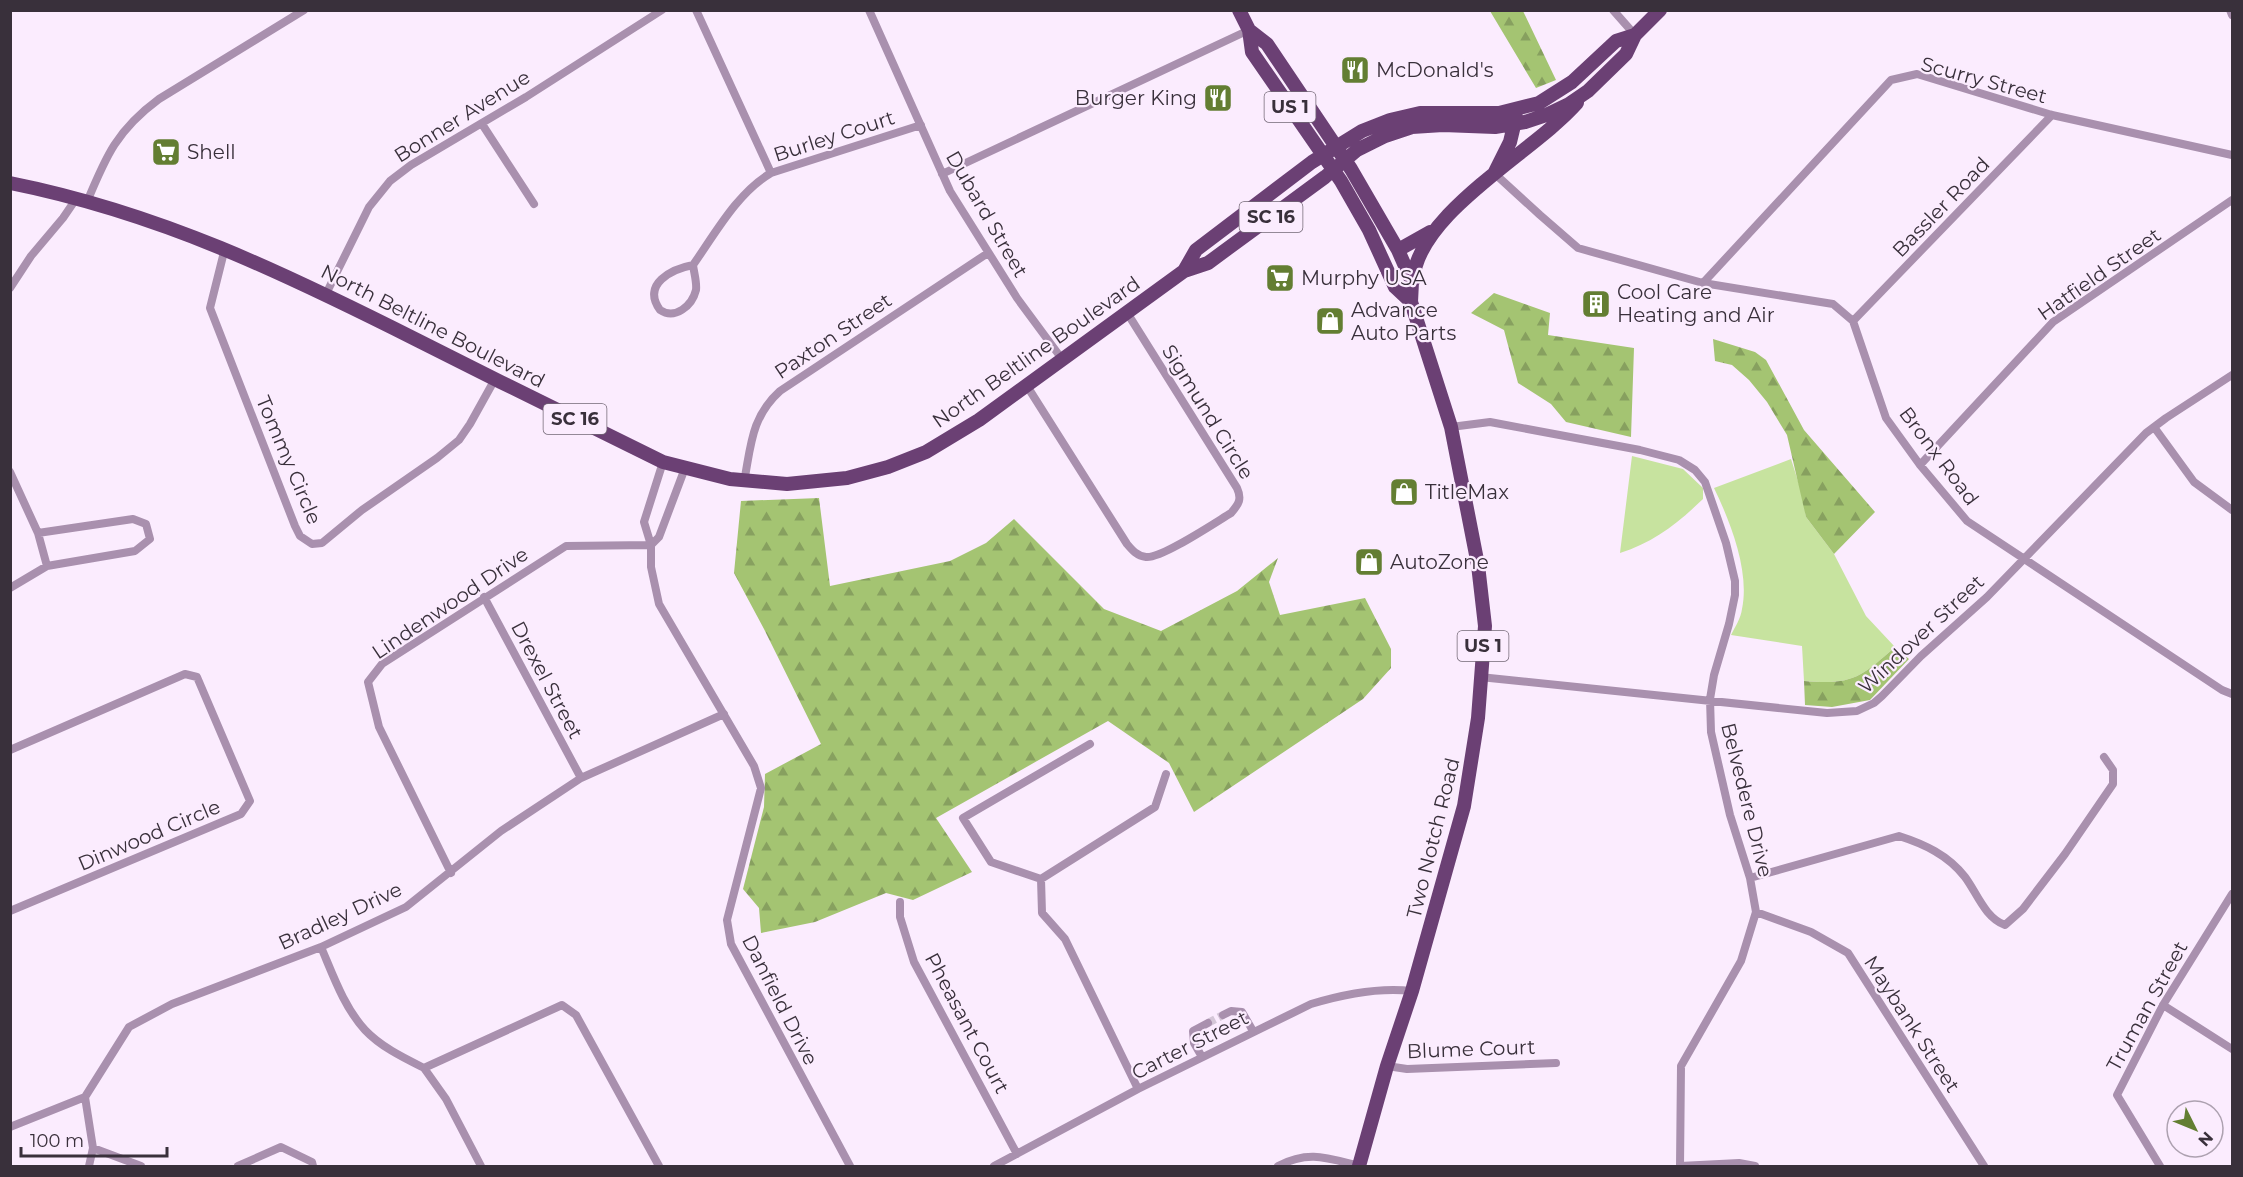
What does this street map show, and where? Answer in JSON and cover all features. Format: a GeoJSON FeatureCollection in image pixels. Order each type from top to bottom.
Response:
{"type":"FeatureCollection","features":[{"type":"Feature","properties":{"kind":"main road","name":"Two Notch Road"},"geometry":{"type":"LineString","coordinates":[[1239,10],[1249,30],[1252,52],[1317,158],[1337,176],[1369,230],[1395,286],[1411,302]]}},
{"type":"Feature","properties":{"kind":"main road"},"geometry":{"type":"LineString","coordinates":[[1398,250],[1432,231],[1494,173],[1559,123],[1626,54],[1635,35],[1660,10]]}},
{"type":"Feature","properties":{"kind":"main road","name":"Two Notch Road"},"geometry":{"type":"LineString","coordinates":[[1249,30],[1267,44],[1335,142],[1349,156],[1412,282],[1411,302],[1451,427],[1478,565],[1485,626],[1478,718],[1469,786],[1458,835],[1412,991],[1387,1066],[1359,1166]]}},
{"type":"Feature","properties":{"kind":"main road"},"geometry":{"type":"LineString","coordinates":[[1184,271],[1196,250],[1335,142],[1373,125],[1411,114],[1443,111],[1492,113],[1518,110],[1539,103],[1557,93],[1616,41],[1635,35]]}},
{"type":"Feature","properties":{"kind":"main road","name":"North Beltline Boulevard"},"geometry":{"type":"LineString","coordinates":[[10,183],[82,200],[154,221],[225,248],[326,294],[663,462],[744,482],[787,484],[827,481],[888,467],[926,452],[962,432],[1184,271],[1208,263],[1337,176],[1349,156],[1385,136],[1412,127],[1443,125],[1485,127],[1515,124],[1546,115],[1569,104],[1588,91]]}},
{"type":"Feature","properties":{"kind":"main road"},"geometry":{"type":"LineString","coordinates":[[1494,173],[1510,142],[1518,110]]}},
{"type":"Feature","properties":{"kind":"main road"},"geometry":{"type":"LineString","coordinates":[[1412,282],[1417,256],[1432,231]]}},
{"type":"Feature","properties":{"kind":"street"},"geometry":{"type":"LineString","coordinates":[[10,288],[31,256],[63,218],[82,200],[115,143],[137,116],[159,99],[304,10]]}},
{"type":"Feature","properties":{"kind":"street","name":"Bonner Avenue"},"geometry":{"type":"LineString","coordinates":[[326,294],[369,207],[382,189],[411,165],[482,124],[662,10]]}},
{"type":"Feature","properties":{"kind":"street"},"geometry":{"type":"LineString","coordinates":[[696,10],[771,173]]}},
{"type":"Feature","properties":{"kind":"street","name":"Dubard Street"},"geometry":{"type":"LineString","coordinates":[[869,10],[942,174],[988,253],[1022,305],[1062,359]]}},
{"type":"Feature","properties":{"kind":"street"},"geometry":{"type":"LineString","coordinates":[[1613,10],[1635,35]]}},
{"type":"Feature","properties":{"kind":"street"},"geometry":{"type":"LineString","coordinates":[[2230,10],[2232,15]]}},
{"type":"Feature","properties":{"kind":"street"},"geometry":{"type":"LineString","coordinates":[[942,174],[1249,30]]}},
{"type":"Feature","properties":{"kind":"street","name":"Scurry Street"},"geometry":{"type":"LineString","coordinates":[[1703,283],[1891,80],[1917,74],[2052,115],[2232,155]]}},
{"type":"Feature","properties":{"kind":"street","name":"Bassler Road"},"geometry":{"type":"LineString","coordinates":[[1853,321],[2052,115]]}},
{"type":"Feature","properties":{"kind":"street"},"geometry":{"type":"LineString","coordinates":[[482,124],[534,204]]}},
{"type":"Feature","properties":{"kind":"street","name":"Burley Court"},"geometry":{"type":"LineString","coordinates":[[693,265],[741,200],[755,184],[771,173],[921,125]]}},
{"type":"Feature","properties":{"kind":"street"},"geometry":{"type":"LineString","coordinates":[[1494,173],[1578,248],[1703,283],[1833,304],[1853,321]]}},
{"type":"Feature","properties":{"kind":"street","name":"Hatfield Street"},"geometry":{"type":"LineString","coordinates":[[1920,465],[2053,322],[2232,200]]}},
{"type":"Feature","properties":{"kind":"street","name":"Tommy Circle"},"geometry":{"type":"LineString","coordinates":[[225,248],[210,309],[300,536],[312,544],[322,543],[362,510],[459,440],[495,379]]}},
{"type":"Feature","properties":{"kind":"street","name":"Paxton Street"},"geometry":{"type":"LineString","coordinates":[[744,482],[757,420],[770,400],[780,391],[988,253]]}},
{"type":"Feature","properties":{"kind":"street"},"geometry":{"type":"LineString","coordinates":[[693,265],[696,290],[689,303],[680,312],[674,314],[660,310],[654,294],[659,281],[676,269],[693,265]]}},
{"type":"Feature","properties":{"kind":"street","name":"Sigmund Circle"},"geometry":{"type":"LineString","coordinates":[[1027,386],[1127,544],[1139,555],[1153,557],[1160,555],[1231,513],[1239,502],[1240,496],[1237,488],[1126,311]]}},
{"type":"Feature","properties":{"kind":"street","name":"Bronx Road"},"geometry":{"type":"LineString","coordinates":[[1853,321],[1886,418],[1920,465],[1967,521],[2222,690],[2232,694]]}},
{"type":"Feature","properties":{"kind":"street","name":"Windover Street"},"geometry":{"type":"LineString","coordinates":[[1480,677],[1710,699],[1827,713],[1865,708],[1882,696],[1921,656],[1987,597],[2154,427],[2232,375]]}},
{"type":"Feature","properties":{"kind":"street","name":"Belvedere Drive"},"geometry":{"type":"LineString","coordinates":[[1451,427],[1490,422],[1640,450],[1679,460],[1695,470],[1705,482],[1726,543],[1735,581],[1734,603],[1716,665],[1710,699],[1713,747],[1730,815],[1750,878],[1756,912],[1741,961],[1681,1066],[1680,1166]]}},
{"type":"Feature","properties":{"kind":"street"},"geometry":{"type":"LineString","coordinates":[[2154,427],[2194,482],[2232,510]]}},
{"type":"Feature","properties":{"kind":"street","name":"Danfield Drive"},"geometry":{"type":"LineString","coordinates":[[663,462],[644,522],[651,545],[651,567],[659,604],[754,766],[761,788],[727,920],[731,944],[850,1167]]}},
{"type":"Feature","properties":{"kind":"street"},"geometry":{"type":"LineString","coordinates":[[651,545],[659,537],[685,468]]}},
{"type":"Feature","properties":{"kind":"street"},"geometry":{"type":"LineString","coordinates":[[10,472],[38,533],[47,566]]}},
{"type":"Feature","properties":{"kind":"street"},"geometry":{"type":"LineString","coordinates":[[10,588],[47,566],[135,551],[150,539],[146,524],[133,519],[38,533]]}},
{"type":"Feature","properties":{"kind":"street","name":"Lindenwood Drive"},"geometry":{"type":"LineString","coordinates":[[451,873],[380,727],[368,682],[382,664],[566,546],[651,545]]}},
{"type":"Feature","properties":{"kind":"street","name":"Drexel Street"},"geometry":{"type":"LineString","coordinates":[[484,597],[581,778]]}},
{"type":"Feature","properties":{"kind":"street","name":"Dinwood Circle"},"geometry":{"type":"LineString","coordinates":[[10,750],[185,674],[197,677],[250,801],[241,814],[10,911]]}},
{"type":"Feature","properties":{"kind":"street","name":"Bradley Drive"},"geometry":{"type":"LineString","coordinates":[[85,1097],[129,1027],[171,1004],[321,947],[406,908],[501,831],[581,778],[724,714]]}},
{"type":"Feature","properties":{"kind":"street"},"geometry":{"type":"LineString","coordinates":[[1041,879],[991,862],[963,818],[1090,744]]}},
{"type":"Feature","properties":{"kind":"street"},"geometry":{"type":"LineString","coordinates":[[1750,878],[1845,849],[1899,836],[1920,843],[1946,857],[1964,875],[1995,921],[2005,925],[2030,900],[2114,784],[2113,770],[2104,758]]}},
{"type":"Feature","properties":{"kind":"street"},"geometry":{"type":"LineString","coordinates":[[1041,879],[1155,807],[1166,774]]}},
{"type":"Feature","properties":{"kind":"street"},"geometry":{"type":"LineString","coordinates":[[1041,879],[1042,913],[1065,939],[1138,1089]]}},
{"type":"Feature","properties":{"kind":"street","name":"Truman Street"},"geometry":{"type":"LineString","coordinates":[[2160,1167],[2117,1095],[2163,1005],[2232,894]]}},
{"type":"Feature","properties":{"kind":"street","name":"Pheasant Court"},"geometry":{"type":"LineString","coordinates":[[900,902],[900,917],[914,962],[1017,1154]]}},
{"type":"Feature","properties":{"kind":"street","name":"Maybank Street"},"geometry":{"type":"LineString","coordinates":[[1756,912],[1812,932],[1848,953],[1984,1167]]}},
{"type":"Feature","properties":{"kind":"street"},"geometry":{"type":"LineString","coordinates":[[321,947],[339,991],[365,1030],[392,1052],[424,1068],[446,1099],[481,1167]]}},
{"type":"Feature","properties":{"kind":"street","name":"Carter Street"},"geometry":{"type":"LineString","coordinates":[[994,1167],[1138,1089],[1311,1004],[1339,996],[1394,989],[1412,991]]}},
{"type":"Feature","properties":{"kind":"street"},"geometry":{"type":"LineString","coordinates":[[424,1068],[562,1005],[576,1015],[659,1167]]}},
{"type":"Feature","properties":{"kind":"street"},"geometry":{"type":"LineString","coordinates":[[2163,1005],[2232,1049]]}},
{"type":"Feature","properties":{"kind":"street"},"geometry":{"type":"LineString","coordinates":[[1223,1016],[1231,1011],[1242,1012],[1253,1031]]}},
{"type":"Feature","properties":{"kind":"street"},"geometry":{"type":"LineString","coordinates":[[1202,1057],[1194,1043],[1193,1031],[1208,1023]]}},
{"type":"Feature","properties":{"kind":"street","name":"Blume Court"},"geometry":{"type":"LineString","coordinates":[[1387,1066],[1407,1069],[1556,1063]]}},
{"type":"Feature","properties":{"kind":"street"},"geometry":{"type":"LineString","coordinates":[[10,1127],[85,1097],[93,1148],[89,1167]]}},
{"type":"Feature","properties":{"kind":"street"},"geometry":{"type":"LineString","coordinates":[[238,1167],[281,1147],[312,1162],[314,1167]]}},
{"type":"Feature","properties":{"kind":"street"},"geometry":{"type":"LineString","coordinates":[[93,1148],[141,1167]]}},
{"type":"Feature","properties":{"kind":"street"},"geometry":{"type":"LineString","coordinates":[[1278,1167],[1298,1157],[1318,1156],[1359,1166]]}},
{"type":"Feature","properties":{"kind":"street"},"geometry":{"type":"LineString","coordinates":[[1680,1166],[1739,1163],[1755,1167]]}},
{"type":"Feature","properties":{"kind":"green space"},"geometry":{"type":"Polygon","coordinates":[[[1490,11],[1523,11],[1556,80],[1536,88],[1490,11]]]}},
{"type":"Feature","properties":{"kind":"green space"},"geometry":{"type":"Polygon","coordinates":[[[1494,293],[1550,313],[1548,335],[1634,348],[1631,437],[1566,422],[1551,404],[1518,383],[1504,330],[1471,313],[1494,293]]]}},
{"type":"Feature","properties":{"kind":"green space"},"geometry":{"type":"Polygon","coordinates":[[[1713,339],[1755,352],[1766,360],[1804,430],[1875,512],[1834,554],[1806,517],[1787,435],[1767,402],[1749,380],[1732,365],[1715,361],[1713,339]]]}},
{"type":"Feature","properties":{"kind":"green space"},"geometry":{"type":"Polygon","coordinates":[[[1632,456],[1683,469],[1703,488],[1703,499],[1664,531],[1620,553],[1632,456]]]}},
{"type":"Feature","properties":{"kind":"green space"},"geometry":{"type":"Polygon","coordinates":[[[1791,459],[1803,497],[1806,517],[1834,554],[1866,616],[1895,647],[1873,666],[1845,680],[1804,681],[1802,646],[1731,635],[1741,612],[1744,594],[1743,579],[1732,531],[1714,488],[1791,459]]]}},
{"type":"Feature","properties":{"kind":"green space"},"geometry":{"type":"Polygon","coordinates":[[[819,498],[830,586],[950,561],[986,543],[1014,519],[1104,609],[1161,631],[1237,591],[1278,558],[1269,582],[1280,615],[1365,598],[1391,649],[1391,668],[1363,699],[1194,812],[1169,763],[1108,721],[936,818],[972,872],[913,900],[886,893],[815,922],[761,933],[759,908],[743,889],[764,807],[765,774],[821,744],[734,573],[741,501],[819,498]]]}},
{"type":"Feature","properties":{"kind":"green space"},"geometry":{"type":"Polygon","coordinates":[[[1895,647],[1909,659],[1870,700],[1832,707],[1805,705],[1804,681],[1834,682],[1854,677],[1873,666],[1895,647]]]}},
{"type":"Feature","properties":{"kind":"tunnel"},"geometry":{"type":"LineString","coordinates":[[1208,1023],[1223,1015]]}},
{"type":"Feature","properties":{"kind":"place","name":"McDonald's"},"geometry":{"type":"Point","coordinates":[1355,70]}},
{"type":"Feature","properties":{"kind":"place","name":"Burger King"},"geometry":{"type":"Point","coordinates":[1218,98]}},
{"type":"Feature","properties":{"kind":"place","name":"Shell"},"geometry":{"type":"Point","coordinates":[166,152]}},
{"type":"Feature","properties":{"kind":"place","name":"Murphy USA"},"geometry":{"type":"Point","coordinates":[1280,278]}},
{"type":"Feature","properties":{"kind":"place","name":"Cool Care Heating and Air"},"geometry":{"type":"Point","coordinates":[1596,304]}},
{"type":"Feature","properties":{"kind":"place","name":"Advance Auto Parts"},"geometry":{"type":"Point","coordinates":[1330,321]}},
{"type":"Feature","properties":{"kind":"place","name":"TitleMax"},"geometry":{"type":"Point","coordinates":[1404,492]}},
{"type":"Feature","properties":{"kind":"place","name":"AutoZone"},"geometry":{"type":"Point","coordinates":[1369,562]}}]}
